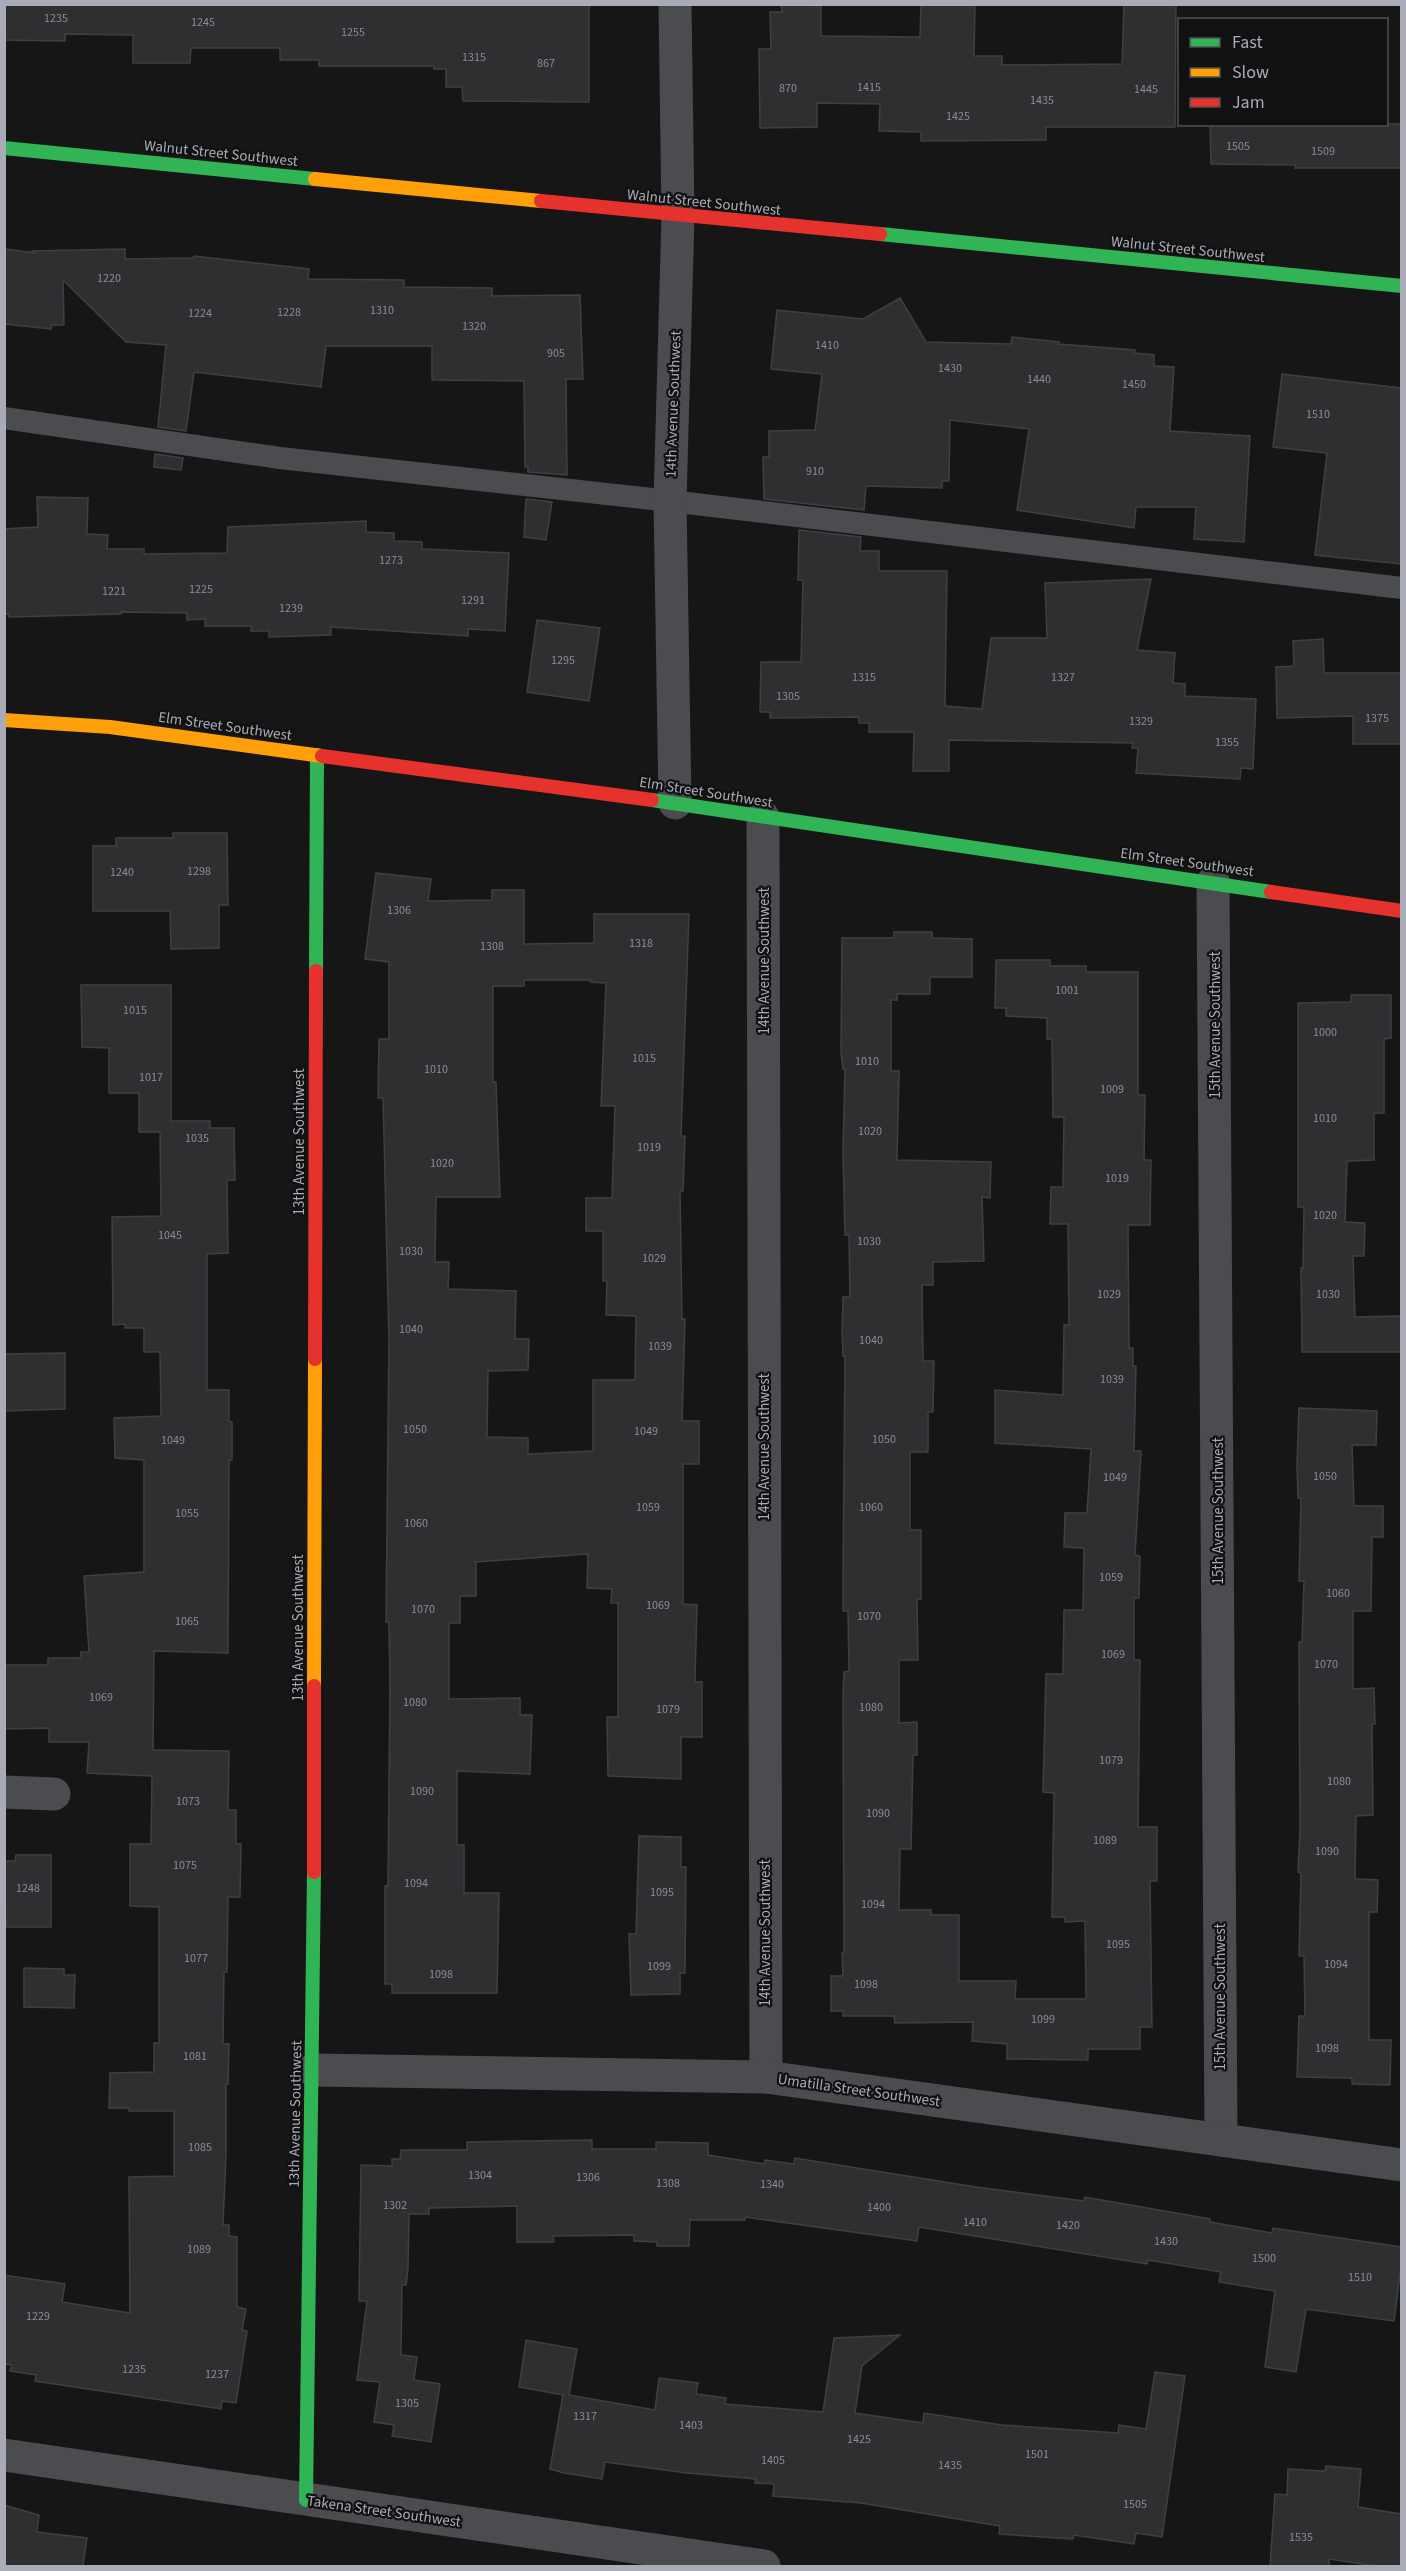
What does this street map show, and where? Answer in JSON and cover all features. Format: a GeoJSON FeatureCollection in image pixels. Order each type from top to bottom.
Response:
{"type":"FeatureCollection","features":[{"type":"Feature","properties":{"kind":"street","name":"14th Avenue Southwest"},"geometry":{"type":"LineString","coordinates":[[675,4],[678,216],[670,501],[675,802]]}},
{"type":"Feature","properties":{"kind":"street","name":"Walnut Street Southwest"},"geometry":{"type":"LineString","coordinates":[[4,148],[1401,286]]}},
{"type":"Feature","properties":{"kind":"street","name":"Elm Street Southwest"},"geometry":{"type":"LineString","coordinates":[[4,720],[110,727],[675,802],[1401,911]]}},
{"type":"Feature","properties":{"kind":"street","name":"13th Avenue Southwest"},"geometry":{"type":"LineString","coordinates":[[306,2500],[313,2070],[317,755]]}},
{"type":"Feature","properties":{"kind":"street","name":"14th Avenue Southwest"},"geometry":{"type":"LineString","coordinates":[[763,817],[766,2077]]}},
{"type":"Feature","properties":{"kind":"street","name":"15th Avenue Southwest"},"geometry":{"type":"LineString","coordinates":[[1213,882],[1221,2140]]}},
{"type":"Feature","properties":{"kind":"street"},"geometry":{"type":"LineString","coordinates":[[4,1792],[54,1794]]}},
{"type":"Feature","properties":{"kind":"street","name":"Umatilla Street Southwest"},"geometry":{"type":"LineString","coordinates":[[313,2070],[766,2077],[1401,2165]]}},
{"type":"Feature","properties":{"kind":"street","name":"Takena Street Southwest"},"geometry":{"type":"LineString","coordinates":[[4,2455],[306,2500],[642,2558],[764,2566]]}},
{"type":"Feature","properties":{"kind":"lane"},"geometry":{"type":"LineString","coordinates":[[4,418],[280,458],[670,501],[1401,588]]}},
{"type":"Feature","properties":{"kind":"building"},"geometry":{"type":"Polygon","coordinates":[[[4,4],[589,4],[589,102],[463,101],[462,87],[446,87],[446,69],[434,69],[434,66],[319,66],[319,60],[280,60],[280,48],[191,48],[190,63],[133,63],[133,35],[65,34],[65,41],[4,40],[4,4]]]}},
{"type":"Feature","properties":{"kind":"building"},"geometry":{"type":"Polygon","coordinates":[[[781,4],[821,6],[821,36],[920,37],[921,4],[975,4],[974,56],[1002,56],[1002,65],[1122,64],[1124,4],[1176,4],[1175,127],[1046,127],[1046,140],[921,141],[921,132],[879,131],[880,104],[817,103],[817,127],[760,128],[759,49],[771,49],[770,12],[782,12],[781,4]]]}},
{"type":"Feature","properties":{"kind":"building"},"geometry":{"type":"Polygon","coordinates":[[[1388,124],[1401,124],[1401,168],[1295,168],[1295,165],[1211,164],[1210,126],[1388,126],[1388,124]]]}},
{"type":"Feature","properties":{"kind":"building"},"geometry":{"type":"Polygon","coordinates":[[[4,249],[36,253],[33,251],[125,249],[125,259],[193,258],[194,256],[309,269],[308,279],[404,280],[404,287],[492,288],[492,296],[580,295],[583,379],[566,379],[567,475],[528,472],[528,467],[525,467],[524,381],[432,380],[432,346],[326,346],[321,387],[194,372],[186,431],[158,427],[166,345],[126,342],[63,280],[64,325],[52,325],[51,329],[4,324],[4,249]]]}},
{"type":"Feature","properties":{"kind":"building"},"geometry":{"type":"Polygon","coordinates":[[[900,298],[926,342],[1011,344],[1012,337],[1059,342],[1058,344],[1135,350],[1134,353],[1154,355],[1154,366],[1174,367],[1170,431],[1250,436],[1244,542],[1194,539],[1196,507],[1136,507],[1134,528],[1017,510],[1029,429],[950,420],[949,481],[942,481],[942,488],[866,486],[864,510],[764,499],[763,457],[769,457],[769,431],[815,430],[822,374],[771,369],[777,310],[863,319],[900,298]]]}},
{"type":"Feature","properties":{"kind":"building"},"geometry":{"type":"Polygon","coordinates":[[[1282,374],[1401,388],[1401,564],[1315,555],[1327,453],[1273,447],[1282,374]]]}},
{"type":"Feature","properties":{"kind":"building"},"geometry":{"type":"Polygon","coordinates":[[[155,454],[183,458],[181,470],[154,467],[155,454]]]}},
{"type":"Feature","properties":{"kind":"building"},"geometry":{"type":"Polygon","coordinates":[[[37,497],[88,498],[87,534],[108,535],[107,549],[144,549],[144,554],[227,553],[228,527],[366,521],[366,532],[394,533],[394,541],[422,542],[422,549],[509,553],[505,631],[468,629],[468,636],[331,627],[331,635],[269,637],[269,631],[251,631],[251,626],[205,626],[205,619],[187,620],[187,613],[121,612],[121,614],[9,617],[9,614],[4,614],[4,529],[38,527],[37,497]]]}},
{"type":"Feature","properties":{"kind":"building"},"geometry":{"type":"Polygon","coordinates":[[[526,499],[552,502],[546,540],[524,537],[526,499]]]}},
{"type":"Feature","properties":{"kind":"building"},"geometry":{"type":"Polygon","coordinates":[[[799,530],[861,537],[860,551],[879,551],[879,571],[947,571],[945,706],[982,709],[991,638],[1047,638],[1045,583],[1151,579],[1137,650],[1175,653],[1173,683],[1185,684],[1185,696],[1256,699],[1253,769],[1241,768],[1240,779],[1136,773],[1138,748],[1132,748],[1133,743],[949,740],[949,771],[913,771],[914,732],[869,732],[869,723],[859,723],[859,717],[770,718],[770,712],[760,712],[761,662],[801,662],[803,580],[798,580],[799,530]]]}},
{"type":"Feature","properties":{"kind":"building"},"geometry":{"type":"Polygon","coordinates":[[[537,620],[600,628],[589,701],[527,692],[537,620]]]}},
{"type":"Feature","properties":{"kind":"building"},"geometry":{"type":"Polygon","coordinates":[[[1323,639],[1324,673],[1401,673],[1401,744],[1353,744],[1353,716],[1277,718],[1276,667],[1294,666],[1293,641],[1323,639]]]}},
{"type":"Feature","properties":{"kind":"building"},"geometry":{"type":"Polygon","coordinates":[[[173,833],[227,833],[228,905],[219,905],[219,948],[171,949],[170,911],[93,911],[93,846],[116,846],[116,838],[173,838],[173,833]]]}},
{"type":"Feature","properties":{"kind":"building"},"geometry":{"type":"Polygon","coordinates":[[[376,873],[431,879],[428,901],[492,900],[492,890],[524,890],[524,944],[594,943],[594,914],[689,914],[681,1136],[685,1136],[683,1191],[680,1191],[682,1319],[685,1319],[682,1421],[699,1421],[699,1464],[683,1464],[683,1604],[697,1605],[695,1682],[702,1682],[702,1737],[681,1737],[681,1779],[608,1776],[607,1717],[618,1717],[618,1603],[611,1603],[612,1589],[587,1588],[588,1554],[476,1562],[476,1596],[460,1596],[460,1623],[449,1623],[449,1699],[520,1698],[520,1715],[532,1715],[530,1774],[457,1771],[457,1845],[464,1845],[464,1893],[499,1893],[497,1993],[392,1993],[392,1984],[385,1984],[390,1688],[389,1622],[386,1622],[389,1340],[383,1098],[378,1098],[379,1039],[389,1039],[389,962],[365,959],[376,873]],[[524,980],[524,986],[493,986],[493,1082],[496,1082],[500,1197],[436,1197],[435,1262],[449,1262],[448,1289],[516,1291],[515,1339],[529,1339],[528,1370],[488,1371],[487,1437],[528,1438],[528,1454],[593,1451],[593,1380],[635,1380],[636,1316],[606,1315],[607,1281],[603,1281],[603,1231],[586,1231],[586,1198],[612,1198],[615,1106],[601,1106],[606,983],[590,982],[590,980],[524,980]]]}},
{"type":"Feature","properties":{"kind":"building"},"geometry":{"type":"Polygon","coordinates":[[[894,932],[932,932],[932,938],[972,939],[972,977],[930,977],[930,994],[897,994],[897,1000],[891,1000],[891,1071],[899,1071],[897,1160],[991,1162],[990,1198],[982,1197],[984,1261],[933,1262],[933,1285],[922,1285],[923,1361],[934,1361],[933,1412],[928,1412],[928,1452],[910,1452],[910,1530],[921,1530],[921,1599],[917,1599],[918,1660],[899,1660],[899,1723],[917,1722],[917,1755],[913,1755],[911,1849],[900,1849],[899,1910],[931,1910],[931,1915],[959,1915],[959,1981],[1016,1981],[1015,1999],[1086,1999],[1085,1921],[1065,1922],[1065,1917],[1052,1917],[1054,1793],[1043,1792],[1046,1674],[1063,1674],[1064,1610],[1083,1610],[1084,1548],[1064,1547],[1065,1513],[1087,1513],[1091,1449],[995,1443],[995,1390],[1063,1395],[1064,1325],[1069,1325],[1068,1224],[1050,1224],[1051,1187],[1063,1187],[1064,1117],[1053,1117],[1052,1039],[1047,1039],[1047,1018],[1006,1016],[1006,1008],[995,1008],[996,960],[1050,960],[1050,966],[1086,966],[1086,972],[1138,972],[1138,1095],[1145,1095],[1144,1160],[1151,1160],[1150,1225],[1128,1225],[1129,1348],[1133,1348],[1133,1366],[1136,1366],[1134,1451],[1141,1451],[1135,1555],[1140,1556],[1139,1598],[1134,1598],[1134,1660],[1140,1660],[1138,1827],[1157,1827],[1157,1881],[1150,1881],[1152,2027],[1140,2027],[1140,2049],[1088,2049],[1088,2060],[1007,2059],[1007,2044],[972,2041],[973,2022],[895,2023],[894,2016],[843,2016],[843,2011],[831,2011],[831,1976],[843,1976],[843,1698],[844,1672],[849,1671],[848,1611],[843,1611],[845,1356],[843,1356],[842,1332],[843,1297],[850,1297],[849,1235],[845,1235],[843,1152],[845,1069],[843,1069],[841,1052],[842,938],[894,938],[894,932]]]}},
{"type":"Feature","properties":{"kind":"building"},"geometry":{"type":"Polygon","coordinates":[[[81,985],[171,985],[171,1121],[210,1121],[210,1128],[234,1128],[235,1180],[227,1180],[228,1253],[207,1254],[207,1390],[229,1390],[229,1421],[232,1422],[232,1460],[229,1460],[228,1653],[154,1651],[153,1750],[229,1751],[228,1810],[236,1810],[236,1844],[241,1844],[240,1897],[228,1897],[227,1972],[224,1972],[223,2044],[229,2044],[223,2225],[229,2225],[229,2236],[237,2237],[237,2307],[246,2309],[242,2330],[247,2331],[236,2403],[222,2401],[221,2409],[35,2381],[36,2375],[10,2371],[12,2365],[4,2364],[4,2275],[65,2284],[62,2302],[130,2313],[129,2177],[174,2176],[174,2111],[129,2111],[129,2108],[109,2108],[110,2073],[154,2072],[154,2043],[159,2043],[159,1907],[130,1906],[130,1844],[151,1844],[152,1776],[87,1773],[89,1742],[49,1742],[49,1728],[4,1729],[4,1665],[48,1665],[48,1658],[80,1658],[81,1652],[89,1652],[84,1576],[144,1572],[144,1460],[115,1458],[114,1418],[161,1416],[160,1352],[144,1352],[144,1328],[125,1328],[125,1324],[113,1325],[112,1217],[161,1216],[160,1132],[139,1132],[139,1093],[109,1093],[109,1048],[82,1047],[81,985]]]}},
{"type":"Feature","properties":{"kind":"building"},"geometry":{"type":"Polygon","coordinates":[[[1351,995],[1391,995],[1391,1038],[1384,1039],[1384,1113],[1374,1113],[1374,1160],[1347,1161],[1345,1222],[1365,1223],[1364,1256],[1353,1256],[1355,1317],[1401,1316],[1401,1352],[1302,1352],[1301,1268],[1303,1268],[1304,1207],[1298,1207],[1298,1003],[1351,1002],[1351,995]]]}},
{"type":"Feature","properties":{"kind":"building"},"geometry":{"type":"Polygon","coordinates":[[[65,1353],[65,1409],[4,1411],[4,1354],[65,1353]]]}},
{"type":"Feature","properties":{"kind":"building"},"geometry":{"type":"Polygon","coordinates":[[[1299,1408],[1377,1411],[1376,1445],[1352,1445],[1354,1506],[1383,1506],[1383,1537],[1372,1537],[1371,1611],[1353,1611],[1353,1689],[1374,1688],[1375,1724],[1372,1724],[1373,1815],[1356,1816],[1355,1879],[1378,1880],[1377,1912],[1369,1912],[1369,2040],[1391,2040],[1390,2085],[1352,2084],[1352,2078],[1297,2077],[1299,2016],[1305,2016],[1304,1956],[1299,1956],[1301,1873],[1298,1872],[1300,1829],[1299,1642],[1302,1642],[1304,1581],[1299,1581],[1301,1498],[1298,1498],[1297,1465],[1299,1408]]]}},
{"type":"Feature","properties":{"kind":"building"},"geometry":{"type":"Polygon","coordinates":[[[639,1836],[681,1837],[681,1867],[686,1867],[685,1973],[680,1973],[680,1994],[631,1995],[629,1934],[636,1934],[639,1836]]]}},
{"type":"Feature","properties":{"kind":"building"},"geometry":{"type":"Polygon","coordinates":[[[16,1855],[51,1855],[51,1927],[6,1927],[4,1861],[15,1861],[16,1855]]]}},
{"type":"Feature","properties":{"kind":"building"},"geometry":{"type":"Polygon","coordinates":[[[24,1968],[64,1969],[64,1975],[75,1975],[74,2008],[24,2007],[24,1968]]]}},
{"type":"Feature","properties":{"kind":"building"},"geometry":{"type":"Polygon","coordinates":[[[592,2140],[592,2149],[656,2149],[656,2142],[708,2143],[708,2155],[764,2164],[765,2160],[794,2164],[795,2158],[976,2187],[1084,2201],[1085,2197],[1210,2219],[1210,2222],[1272,2233],[1273,2228],[1401,2247],[1401,2267],[1394,2321],[1306,2309],[1296,2372],[1265,2367],[1275,2291],[1219,2282],[1221,2272],[1148,2260],[1147,2264],[919,2227],[917,2241],[745,2217],[745,2220],[690,2220],[689,2246],[657,2246],[657,2242],[634,2241],[634,2235],[553,2236],[554,2242],[517,2242],[517,2206],[429,2208],[429,2214],[409,2214],[408,2269],[406,2285],[402,2285],[401,2355],[417,2357],[414,2380],[440,2384],[431,2442],[392,2436],[394,2425],[374,2422],[380,2382],[357,2380],[367,2301],[359,2301],[361,2165],[392,2166],[392,2159],[400,2159],[401,2150],[467,2150],[467,2142],[592,2140]]]}},
{"type":"Feature","properties":{"kind":"building"},"geometry":{"type":"Polygon","coordinates":[[[900,2335],[862,2366],[855,2413],[923,2423],[924,2413],[1002,2425],[1118,2433],[1119,2425],[1146,2429],[1155,2372],[1185,2376],[1162,2537],[1136,2533],[1134,2544],[1074,2535],[1073,2539],[999,2534],[1000,2526],[861,2503],[773,2496],[774,2484],[755,2483],[756,2479],[605,2462],[602,2479],[564,2473],[550,2469],[563,2395],[519,2387],[526,2340],[577,2349],[569,2395],[655,2410],[659,2378],[698,2383],[696,2394],[726,2398],[725,2404],[823,2412],[834,2338],[900,2335]]]}},
{"type":"Feature","properties":{"kind":"building"},"geometry":{"type":"Polygon","coordinates":[[[1326,2466],[1361,2469],[1358,2507],[1401,2514],[1401,2566],[1376,2566],[1329,2559],[1329,2566],[1270,2566],[1275,2494],[1287,2495],[1288,2469],[1325,2471],[1326,2466]]]}},
{"type":"Feature","properties":{"kind":"building"},"geometry":{"type":"Polygon","coordinates":[[[4,2505],[39,2515],[37,2532],[87,2538],[83,2566],[4,2566],[4,2505]]]}},
{"type":"Feature","properties":{"kind":"traffic: fast"},"geometry":{"type":"LineString","coordinates":[[4,148],[315,179]]}},
{"type":"Feature","properties":{"kind":"traffic: fast"},"geometry":{"type":"LineString","coordinates":[[880,234],[1402,286]]}},
{"type":"Feature","properties":{"kind":"traffic: fast"},"geometry":{"type":"LineString","coordinates":[[316,971],[317,755]]}},
{"type":"Feature","properties":{"kind":"traffic: fast"},"geometry":{"type":"LineString","coordinates":[[652,800],[1271,892]]}},
{"type":"Feature","properties":{"kind":"traffic: fast"},"geometry":{"type":"LineString","coordinates":[[306,2500],[314,1872]]}},
{"type":"Feature","properties":{"kind":"traffic: slow"},"geometry":{"type":"LineString","coordinates":[[315,179],[541,201]]}},
{"type":"Feature","properties":{"kind":"traffic: slow"},"geometry":{"type":"LineString","coordinates":[[4,720],[110,727],[322,756]]}},
{"type":"Feature","properties":{"kind":"traffic: slow"},"geometry":{"type":"LineString","coordinates":[[314,1686],[315,1359]]}},
{"type":"Feature","properties":{"kind":"traffic: jam"},"geometry":{"type":"LineString","coordinates":[[541,201],[880,234]]}},
{"type":"Feature","properties":{"kind":"traffic: jam"},"geometry":{"type":"LineString","coordinates":[[322,756],[652,800]]}},
{"type":"Feature","properties":{"kind":"traffic: jam"},"geometry":{"type":"LineString","coordinates":[[1271,892],[1402,911]]}},
{"type":"Feature","properties":{"kind":"traffic: jam"},"geometry":{"type":"LineString","coordinates":[[315,1359],[316,971]]}},
{"type":"Feature","properties":{"kind":"traffic: jam"},"geometry":{"type":"LineString","coordinates":[[314,1686],[314,1872]]}}]}
